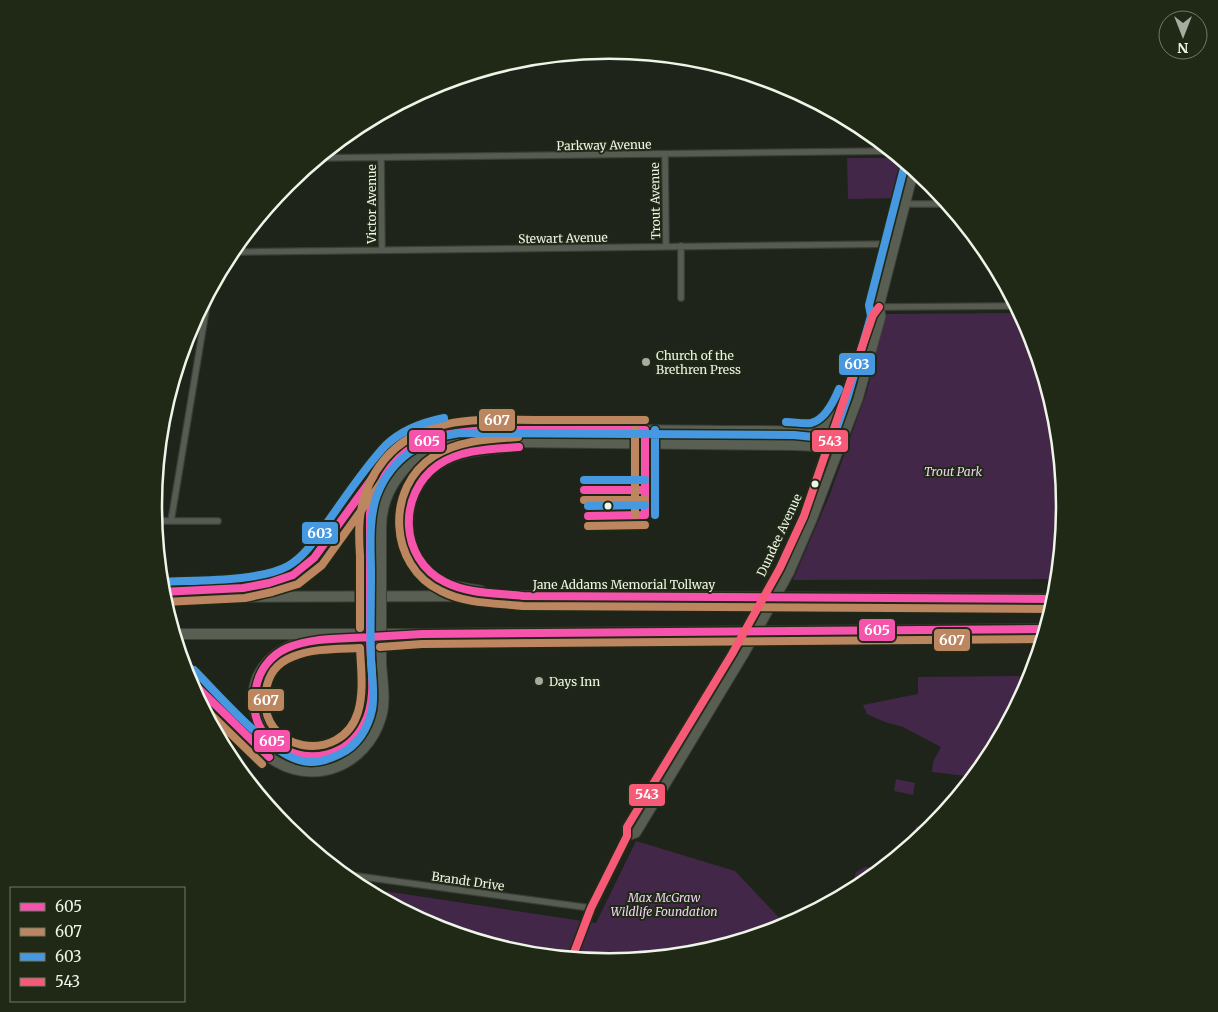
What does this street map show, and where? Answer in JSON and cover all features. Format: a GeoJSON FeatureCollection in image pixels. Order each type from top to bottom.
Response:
{"type":"FeatureCollection","features":[{"type":"Feature","properties":{"kind":"highway"},"geometry":{"type":"LineString","coordinates":[[815,432],[835,417],[846,398]]}},
{"type":"Feature","properties":{"kind":"highway"},"geometry":{"type":"LineString","coordinates":[[170,592],[243,588],[293,575],[314,558],[379,470],[400,446],[425,433],[452,426],[507,430]]}},
{"type":"Feature","properties":{"kind":"highway"},"geometry":{"type":"LineString","coordinates":[[203,693],[269,757],[294,770],[313,772],[330,769],[342,765],[357,756],[371,739],[378,724],[383,705],[376,663],[369,528],[372,504],[379,485],[394,463],[413,447],[431,438],[452,433],[507,430],[815,432],[844,437]]}},
{"type":"Feature","properties":{"kind":"highway"},"geometry":{"type":"LineString","coordinates":[[422,634],[311,641],[293,645],[276,654],[261,672],[254,693],[255,711],[263,731],[277,746],[298,755],[319,756],[333,753],[343,748],[357,735],[368,715],[376,663],[381,528],[385,501],[395,480],[412,461],[433,449],[460,443],[594,443],[794,445],[840,450]]}},
{"type":"Feature","properties":{"kind":"highway"},"geometry":{"type":"LineString","coordinates":[[523,596],[444,583],[430,572],[415,552],[408,532],[409,509],[415,490],[432,469],[446,460],[464,453],[489,449],[594,443]]}},
{"type":"Feature","properties":{"kind":"highway","name":"Jane Addams Memorial Tollway"},"geometry":{"type":"LineString","coordinates":[[171,597],[523,596],[1047,599]]}},
{"type":"Feature","properties":{"kind":"highway"},"geometry":{"type":"LineString","coordinates":[[180,634],[1039,629]]}},
{"type":"Feature","properties":{"kind":"main road","name":"Dundee Avenue"},"geometry":{"type":"LineString","coordinates":[[574,951],[591,908],[627,836],[627,827],[732,654],[780,568],[804,516],[829,448],[873,315],[879,308],[912,178]]}},
{"type":"Feature","properties":{"kind":"main road","name":"Dundee Avenue"},"geometry":{"type":"LineString","coordinates":[[627,836],[636,833],[744,654],[788,573],[812,520],[858,399],[881,316],[879,308]]}},
{"type":"Feature","properties":{"kind":"street","name":"Parkway Avenue"},"geometry":{"type":"LineString","coordinates":[[329,158],[881,151]]}},
{"type":"Feature","properties":{"kind":"street","name":"Trout Avenue"},"geometry":{"type":"LineString","coordinates":[[665,155],[666,246]]}},
{"type":"Feature","properties":{"kind":"street","name":"Victor Avenue"},"geometry":{"type":"LineString","coordinates":[[381,158],[382,250]]}},
{"type":"Feature","properties":{"kind":"street"},"geometry":{"type":"LineString","coordinates":[[906,204],[938,204]]}},
{"type":"Feature","properties":{"kind":"street","name":"Stewart Avenue"},"geometry":{"type":"LineString","coordinates":[[241,252],[895,244]]}},
{"type":"Feature","properties":{"kind":"street"},"geometry":{"type":"LineString","coordinates":[[681,246],[681,298]]}},
{"type":"Feature","properties":{"kind":"street"},"geometry":{"type":"LineString","coordinates":[[879,308],[1009,306]]}},
{"type":"Feature","properties":{"kind":"street"},"geometry":{"type":"LineString","coordinates":[[171,521],[205,314]]}},
{"type":"Feature","properties":{"kind":"street"},"geometry":{"type":"LineString","coordinates":[[163,521],[218,521]]}},
{"type":"Feature","properties":{"kind":"street","name":"Brandt Drive"},"geometry":{"type":"LineString","coordinates":[[359,876],[591,908]]}},
{"type":"Feature","properties":{"kind":"green space"},"geometry":{"type":"Polygon","coordinates":[[[847,158],[889,158],[904,170],[897,198],[848,199],[847,158]]]}},
{"type":"Feature","properties":{"kind":"green space","name":"Trout Park"},"geometry":{"type":"Polygon","coordinates":[[[1012,313],[1033,362],[1048,419],[1055,477],[1056,506],[1050,579],[793,580],[830,494],[867,391],[885,314],[1012,313]]]}},
{"type":"Feature","properties":{"kind":"green space"},"geometry":{"type":"Polygon","coordinates":[[[1022,676],[996,730],[966,776],[932,772],[933,762],[941,747],[903,727],[867,714],[863,705],[918,694],[918,677],[1022,676]]]}},
{"type":"Feature","properties":{"kind":"green space"},"geometry":{"type":"Polygon","coordinates":[[[896,779],[915,783],[913,795],[894,791],[896,779]]]}},
{"type":"Feature","properties":{"kind":"green space","name":"Max McGraw Wildlife Foundation"},"geometry":{"type":"Polygon","coordinates":[[[636,841],[735,871],[780,919],[753,930],[696,945],[638,952],[580,952],[522,945],[465,930],[411,907],[381,890],[596,923],[636,841]]]}},
{"type":"Feature","properties":{"kind":"green space"},"geometry":{"type":"Polygon","coordinates":[[[865,867],[872,868],[854,880],[856,872],[865,867]]]}},
{"type":"Feature","properties":{"kind":"transit line","name":"603"},"geometry":{"type":"LineString","coordinates":[[194,670],[246,723],[290,757],[308,762],[326,760],[346,751],[357,742],[365,730],[373,704],[371,661],[371,524],[374,505],[383,482],[399,461],[421,445],[433,440],[460,433],[794,435],[833,439],[848,396],[871,316],[869,305],[904,170]]}},
{"type":"Feature","properties":{"kind":"transit line","name":"543"},"geometry":{"type":"LineString","coordinates":[[574,951],[591,908],[627,836],[627,827],[732,654],[780,568],[804,516],[873,315],[879,307]]}},
{"type":"Feature","properties":{"kind":"transit line","name":"603"},"geometry":{"type":"LineString","coordinates":[[786,422],[811,423],[821,418],[839,389]]}},
{"type":"Feature","properties":{"kind":"transit line","name":"603"},"geometry":{"type":"LineString","coordinates":[[168,582],[244,578],[276,571],[288,566],[308,548],[362,474],[386,445],[413,427],[444,418]]}},
{"type":"Feature","properties":{"kind":"transit line","name":"607"},"geometry":{"type":"LineString","coordinates":[[360,628],[359,527],[362,504],[366,490],[376,472],[384,460],[399,445],[416,434],[454,423],[494,420],[645,420]]}},
{"type":"Feature","properties":{"kind":"transit line","name":"605"},"geometry":{"type":"LineString","coordinates":[[370,637],[370,513],[380,484],[394,463],[411,449],[431,439],[453,433],[504,430],[645,430]]}},
{"type":"Feature","properties":{"kind":"transit line","name":"607"},"geometry":{"type":"LineString","coordinates":[[635,430],[635,515]]}},
{"type":"Feature","properties":{"kind":"transit line","name":"605"},"geometry":{"type":"LineString","coordinates":[[645,430],[645,515]]}},
{"type":"Feature","properties":{"kind":"transit line","name":"603"},"geometry":{"type":"LineString","coordinates":[[655,430],[655,515]]}},
{"type":"Feature","properties":{"kind":"transit line","name":"607"},"geometry":{"type":"LineString","coordinates":[[518,437],[464,443],[444,451],[434,456],[418,470],[407,487],[401,506],[399,526],[403,545],[411,564],[423,579],[441,591],[471,601],[523,606],[1044,609]]}},
{"type":"Feature","properties":{"kind":"transit line","name":"605"},"geometry":{"type":"LineString","coordinates":[[519,447],[477,451],[447,460],[438,465],[425,477],[415,492],[410,509],[409,526],[412,543],[419,558],[430,572],[445,582],[473,591],[523,596],[1047,599]]}},
{"type":"Feature","properties":{"kind":"transit line","name":"605"},"geometry":{"type":"LineString","coordinates":[[170,592],[243,588],[269,583],[293,575],[314,558],[373,477]]}},
{"type":"Feature","properties":{"kind":"transit line","name":"603"},"geometry":{"type":"LineString","coordinates":[[584,480],[645,480]]}},
{"type":"Feature","properties":{"kind":"transit line","name":"607"},"geometry":{"type":"LineString","coordinates":[[172,602],[245,598],[298,584],[322,565],[381,483]]}},
{"type":"Feature","properties":{"kind":"transit line","name":"605"},"geometry":{"type":"LineString","coordinates":[[584,490],[645,490]]}},
{"type":"Feature","properties":{"kind":"transit line","name":"607"},"geometry":{"type":"LineString","coordinates":[[584,500],[645,500]]}},
{"type":"Feature","properties":{"kind":"transit line","name":"603"},"geometry":{"type":"LineString","coordinates":[[588,506],[645,505]]}},
{"type":"Feature","properties":{"kind":"transit line","name":"605"},"geometry":{"type":"LineString","coordinates":[[588,516],[645,515]]}},
{"type":"Feature","properties":{"kind":"transit line","name":"607"},"geometry":{"type":"LineString","coordinates":[[588,526],[645,525]]}},
{"type":"Feature","properties":{"kind":"transit line","name":"605"},"geometry":{"type":"LineString","coordinates":[[370,637],[422,634],[1039,629]]}},
{"type":"Feature","properties":{"kind":"transit line","name":"605"},"geometry":{"type":"LineString","coordinates":[[370,637],[371,703],[364,724],[348,744],[327,754],[304,756],[280,747],[268,738],[257,720],[254,702],[260,675],[271,659],[281,651],[297,644],[328,639],[370,637]]}},
{"type":"Feature","properties":{"kind":"transit line","name":"607"},"geometry":{"type":"LineString","coordinates":[[380,647],[422,644],[1036,639]]}},
{"type":"Feature","properties":{"kind":"transit line","name":"607"},"geometry":{"type":"LineString","coordinates":[[360,648],[361,697],[358,712],[349,729],[335,740],[319,745],[302,745],[286,739],[274,728],[266,712],[266,691],[271,675],[278,666],[292,657],[308,652],[326,649],[360,648]]}},
{"type":"Feature","properties":{"kind":"transit line","name":"605"},"geometry":{"type":"LineString","coordinates":[[203,693],[269,757]]}},
{"type":"Feature","properties":{"kind":"transit line","name":"607"},"geometry":{"type":"LineString","coordinates":[[217,720],[262,764]]}},
{"type":"Feature","properties":{"kind":"place","name":"Church of the Brethren Press"},"geometry":{"type":"Point","coordinates":[646,362]}},
{"type":"Feature","properties":{"kind":"place","name":"Days Inn"},"geometry":{"type":"Point","coordinates":[539,681]}}]}
